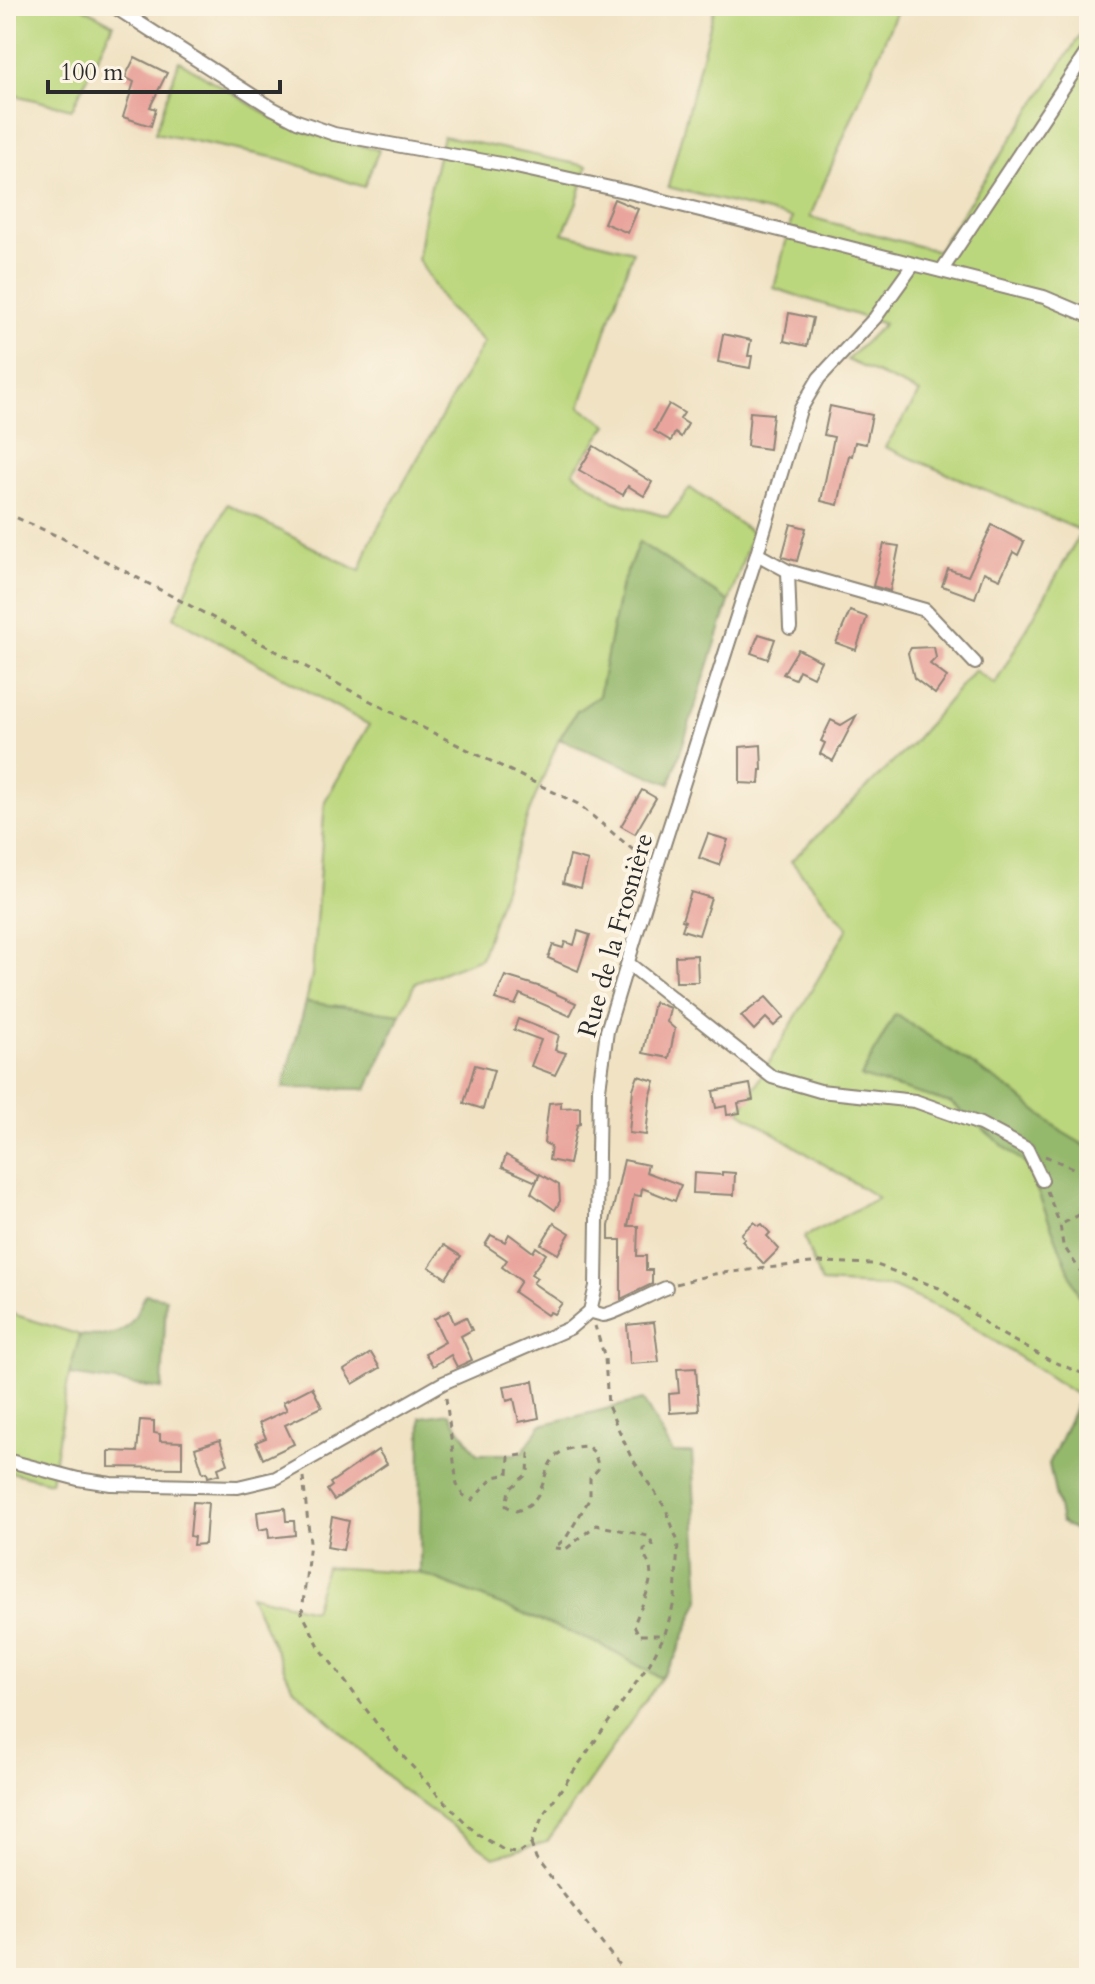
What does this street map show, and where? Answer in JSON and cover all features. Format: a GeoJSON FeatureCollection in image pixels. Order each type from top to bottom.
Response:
{"type":"FeatureCollection","features":[{"type":"Feature","properties":{"kind":"street"},"geometry":{"type":"LineString","coordinates":[[117,9],[139,6]]}},
{"type":"Feature","properties":{"kind":"street"},"geometry":{"type":"LineString","coordinates":[[117,9],[272,108],[334,134],[507,165],[633,193],[1044,297],[1089,316]]}},
{"type":"Feature","properties":{"kind":"street"},"geometry":{"type":"LineString","coordinates":[[942,270],[1089,49]]}},
{"type":"Feature","properties":{"kind":"street","name":"Rue de la Frosnière"},"geometry":{"type":"LineString","coordinates":[[590,1311],[596,1286],[599,1089],[607,1031],[656,869],[800,410],[819,378],[875,318],[913,265]]}},
{"type":"Feature","properties":{"kind":"street"},"geometry":{"type":"LineString","coordinates":[[757,554],[788,571],[925,610],[975,663]]}},
{"type":"Feature","properties":{"kind":"street"},"geometry":{"type":"LineString","coordinates":[[788,571],[790,628]]}},
{"type":"Feature","properties":{"kind":"street"},"geometry":{"type":"LineString","coordinates":[[629,964],[772,1077],[820,1091],[915,1101],[980,1124],[1027,1149],[1042,1180]]}},
{"type":"Feature","properties":{"kind":"street"},"geometry":{"type":"LineString","coordinates":[[6,1460],[78,1479],[111,1484],[238,1487],[276,1478],[443,1383],[570,1328],[590,1311],[603,1315],[617,1312],[638,1299],[666,1288]]}},
{"type":"Feature","properties":{"kind":"path"},"geometry":{"type":"LineString","coordinates":[[6,513],[62,538],[395,714],[578,804],[656,869]]}},
{"type":"Feature","properties":{"kind":"path"},"geometry":{"type":"LineString","coordinates":[[1027,1149],[1089,1175]]}},
{"type":"Feature","properties":{"kind":"path"},"geometry":{"type":"LineString","coordinates":[[1042,1180],[1060,1225],[1063,1245],[1089,1284]]}},
{"type":"Feature","properties":{"kind":"path"},"geometry":{"type":"LineString","coordinates":[[1060,1225],[1081,1214],[1089,1203]]}},
{"type":"Feature","properties":{"kind":"path"},"geometry":{"type":"LineString","coordinates":[[1081,1214],[1089,1221]]}},
{"type":"Feature","properties":{"kind":"path"},"geometry":{"type":"LineString","coordinates":[[666,1288],[688,1279],[714,1274],[820,1262],[874,1264],[939,1288],[996,1331],[1051,1361],[1089,1376]]}},
{"type":"Feature","properties":{"kind":"path"},"geometry":{"type":"LineString","coordinates":[[301,1465],[310,1542],[302,1613],[320,1648],[392,1744],[476,1833],[507,1852],[518,1853],[531,1844],[543,1815],[650,1663],[665,1634],[675,1599],[678,1542],[666,1509],[631,1457],[608,1406],[605,1358],[590,1311]]}},
{"type":"Feature","properties":{"kind":"path"},"geometry":{"type":"LineString","coordinates":[[443,1383],[452,1427],[457,1485],[463,1495],[472,1500],[494,1477],[508,1474],[509,1457],[529,1454],[528,1473],[509,1490],[506,1506],[516,1511],[530,1507],[543,1489],[545,1473],[556,1454],[577,1446],[587,1446],[594,1452],[599,1468],[590,1478],[590,1498],[566,1538],[554,1548],[566,1549],[596,1525],[648,1536],[653,1545],[644,1549],[650,1568],[649,1579],[634,1625],[639,1635],[665,1634]]}},
{"type":"Feature","properties":{"kind":"path"},"geometry":{"type":"LineString","coordinates":[[531,1844],[536,1859],[629,1978]]}},
{"type":"Feature","properties":{"kind":"green space"},"geometry":{"type":"Polygon","coordinates":[[[20,6],[80,6],[113,24],[72,109],[6,93],[6,38],[20,6]]]}},
{"type":"Feature","properties":{"kind":"green space"},"geometry":{"type":"Polygon","coordinates":[[[715,6],[899,6],[810,217],[937,251],[1089,22],[1089,1148],[1062,1132],[1011,1090],[895,1014],[861,1077],[951,1103],[1027,1165],[1089,1321],[1080,1397],[956,1316],[893,1287],[821,1283],[804,1237],[878,1198],[740,1112],[848,928],[791,861],[911,745],[974,670],[995,684],[1082,531],[885,447],[920,393],[847,360],[884,324],[774,288],[792,218],[668,187],[715,6]]]}},
{"type":"Feature","properties":{"kind":"green space"},"geometry":{"type":"Polygon","coordinates":[[[179,61],[275,119],[310,133],[379,150],[364,187],[281,159],[155,133],[179,61]]]}},
{"type":"Feature","properties":{"kind":"green space"},"geometry":{"type":"Polygon","coordinates":[[[443,136],[587,166],[577,202],[563,233],[633,251],[580,407],[608,425],[573,472],[614,501],[668,517],[690,488],[752,533],[729,602],[639,542],[620,589],[599,696],[577,711],[559,739],[529,812],[481,958],[415,983],[401,1014],[306,1002],[312,975],[325,801],[369,725],[174,617],[227,504],[360,571],[370,542],[484,342],[447,307],[418,259],[425,211],[443,136]]]}},
{"type":"Feature","properties":{"kind":"green space"},"geometry":{"type":"Polygon","coordinates":[[[639,542],[729,602],[670,784],[559,739],[577,711],[599,696],[620,589],[639,542]]]}},
{"type":"Feature","properties":{"kind":"green space"},"geometry":{"type":"Polygon","coordinates":[[[306,1002],[401,1014],[367,1089],[283,1088],[306,1002]]]}},
{"type":"Feature","properties":{"kind":"green space"},"geometry":{"type":"Polygon","coordinates":[[[895,1014],[1011,1090],[1062,1132],[1089,1148],[1089,1321],[1027,1165],[951,1103],[861,1077],[895,1014]]]}},
{"type":"Feature","properties":{"kind":"green space"},"geometry":{"type":"Polygon","coordinates":[[[145,1294],[166,1298],[162,1389],[69,1375],[80,1335],[115,1334],[122,1330],[129,1325],[145,1294]]]}},
{"type":"Feature","properties":{"kind":"green space"},"geometry":{"type":"Polygon","coordinates":[[[6,1312],[80,1335],[69,1375],[51,1482],[6,1471],[6,1312]]]}},
{"type":"Feature","properties":{"kind":"green space"},"geometry":{"type":"Polygon","coordinates":[[[1089,1335],[1089,1538],[1061,1522],[1049,1464],[1080,1397],[1089,1335]]]}},
{"type":"Feature","properties":{"kind":"green space"},"geometry":{"type":"Polygon","coordinates":[[[643,1400],[673,1453],[692,1453],[700,1599],[675,1658],[661,1678],[599,1644],[420,1573],[421,1417],[449,1413],[477,1454],[521,1454],[541,1425],[643,1400]]]}},
{"type":"Feature","properties":{"kind":"green space"},"geometry":{"type":"Polygon","coordinates":[[[326,1567],[420,1573],[599,1644],[661,1678],[547,1842],[494,1857],[400,1788],[292,1686],[250,1595],[313,1610],[326,1567]]]}},
{"type":"Feature","properties":{"kind":"building"},"geometry":{"type":"Polygon","coordinates":[[[135,57],[167,73],[150,107],[156,109],[151,126],[123,117],[134,82],[125,77],[135,57]]]}},
{"type":"Feature","properties":{"kind":"building"},"geometry":{"type":"Polygon","coordinates":[[[614,199],[638,209],[628,233],[604,223],[614,199]]]}},
{"type":"Feature","properties":{"kind":"building"},"geometry":{"type":"Polygon","coordinates":[[[789,313],[813,318],[807,346],[784,341],[789,313]]]}},
{"type":"Feature","properties":{"kind":"building"},"geometry":{"type":"Polygon","coordinates":[[[723,334],[751,340],[748,356],[752,356],[750,368],[718,362],[723,334]]]}},
{"type":"Feature","properties":{"kind":"building"},"geometry":{"type":"Polygon","coordinates":[[[669,404],[684,413],[680,419],[688,424],[681,437],[675,433],[671,441],[654,431],[669,404]]]}},
{"type":"Feature","properties":{"kind":"building"},"geometry":{"type":"Polygon","coordinates":[[[830,406],[872,415],[866,444],[855,442],[852,456],[849,455],[838,505],[821,501],[834,437],[824,435],[830,406]]]}},
{"type":"Feature","properties":{"kind":"building"},"geometry":{"type":"Polygon","coordinates":[[[750,412],[773,414],[769,449],[747,446],[750,412]]]}},
{"type":"Feature","properties":{"kind":"building"},"geometry":{"type":"Polygon","coordinates":[[[594,446],[652,482],[644,496],[628,486],[623,495],[579,470],[594,446]]]}},
{"type":"Feature","properties":{"kind":"building"},"geometry":{"type":"Polygon","coordinates":[[[791,524],[806,528],[797,561],[782,557],[791,524]]]}},
{"type":"Feature","properties":{"kind":"building"},"geometry":{"type":"Polygon","coordinates":[[[992,525],[1024,542],[1018,555],[1013,552],[1000,579],[984,572],[975,598],[942,586],[948,569],[968,576],[992,525]]]}},
{"type":"Feature","properties":{"kind":"building"},"geometry":{"type":"Polygon","coordinates":[[[884,544],[899,546],[890,591],[873,586],[884,544]]]}},
{"type":"Feature","properties":{"kind":"building"},"geometry":{"type":"Polygon","coordinates":[[[850,611],[867,617],[856,650],[836,643],[850,611]]]}},
{"type":"Feature","properties":{"kind":"building"},"geometry":{"type":"Polygon","coordinates":[[[759,634],[775,639],[768,659],[751,653],[759,634]]]}},
{"type":"Feature","properties":{"kind":"building"},"geometry":{"type":"Polygon","coordinates":[[[934,647],[936,658],[930,664],[947,677],[935,694],[914,678],[908,653],[911,648],[934,647]]]}},
{"type":"Feature","properties":{"kind":"building"},"geometry":{"type":"Polygon","coordinates":[[[798,649],[821,661],[813,677],[799,670],[795,679],[783,674],[798,649]]]}},
{"type":"Feature","properties":{"kind":"building"},"geometry":{"type":"Polygon","coordinates":[[[856,716],[833,761],[820,754],[825,743],[821,741],[831,720],[841,725],[856,716]]]}},
{"type":"Feature","properties":{"kind":"building"},"geometry":{"type":"Polygon","coordinates":[[[761,745],[759,784],[740,783],[740,747],[761,745]]]}},
{"type":"Feature","properties":{"kind":"building"},"geometry":{"type":"Polygon","coordinates":[[[642,790],[656,798],[635,834],[621,826],[642,790]]]}},
{"type":"Feature","properties":{"kind":"building"},"geometry":{"type":"Polygon","coordinates":[[[708,834],[728,840],[719,865],[699,858],[708,834]]]}},
{"type":"Feature","properties":{"kind":"building"},"geometry":{"type":"Polygon","coordinates":[[[570,856],[588,861],[581,888],[563,883],[570,856]]]}},
{"type":"Feature","properties":{"kind":"building"},"geometry":{"type":"Polygon","coordinates":[[[691,892],[711,898],[699,935],[682,930],[691,892]]]}},
{"type":"Feature","properties":{"kind":"building"},"geometry":{"type":"Polygon","coordinates":[[[578,931],[590,935],[578,971],[548,958],[553,945],[563,948],[565,942],[574,945],[578,931]]]}},
{"type":"Feature","properties":{"kind":"building"},"geometry":{"type":"Polygon","coordinates":[[[697,955],[698,982],[676,982],[675,956],[697,955]]]}},
{"type":"Feature","properties":{"kind":"building"},"geometry":{"type":"Polygon","coordinates":[[[505,976],[541,987],[576,1003],[570,1016],[520,994],[515,1005],[495,999],[505,976]]]}},
{"type":"Feature","properties":{"kind":"building"},"geometry":{"type":"Polygon","coordinates":[[[766,997],[784,1017],[774,1026],[766,1018],[754,1030],[741,1016],[766,997]]]}},
{"type":"Feature","properties":{"kind":"building"},"geometry":{"type":"Polygon","coordinates":[[[654,1002],[670,1008],[667,1022],[675,1029],[669,1058],[643,1053],[654,1002]]]}},
{"type":"Feature","properties":{"kind":"building"},"geometry":{"type":"Polygon","coordinates":[[[518,1019],[559,1035],[555,1050],[566,1053],[555,1075],[531,1066],[541,1040],[514,1030],[518,1019]]]}},
{"type":"Feature","properties":{"kind":"building"},"geometry":{"type":"Polygon","coordinates":[[[475,1065],[494,1070],[483,1109],[464,1103],[475,1065]]]}},
{"type":"Feature","properties":{"kind":"building"},"geometry":{"type":"Polygon","coordinates":[[[638,1076],[655,1081],[646,1135],[629,1133],[633,1089],[638,1076]]]}},
{"type":"Feature","properties":{"kind":"building"},"geometry":{"type":"Polygon","coordinates":[[[750,1084],[753,1100],[738,1103],[740,1113],[727,1115],[726,1106],[716,1108],[713,1091],[750,1084]]]}},
{"type":"Feature","properties":{"kind":"building"},"geometry":{"type":"Polygon","coordinates":[[[561,1102],[561,1108],[580,1107],[580,1124],[577,1125],[569,1164],[549,1160],[551,1146],[544,1143],[549,1103],[561,1102]]]}},
{"type":"Feature","properties":{"kind":"building"},"geometry":{"type":"Polygon","coordinates":[[[506,1155],[539,1174],[536,1182],[502,1167],[506,1155]]]}},
{"type":"Feature","properties":{"kind":"building"},"geometry":{"type":"Polygon","coordinates":[[[624,1160],[648,1165],[646,1172],[681,1185],[675,1201],[642,1188],[641,1196],[634,1195],[628,1226],[638,1226],[637,1256],[646,1256],[646,1270],[652,1270],[652,1284],[621,1299],[621,1240],[609,1240],[609,1226],[624,1160]]]}},
{"type":"Feature","properties":{"kind":"building"},"geometry":{"type":"Polygon","coordinates":[[[722,1172],[735,1173],[734,1195],[693,1193],[694,1173],[722,1175],[722,1172]]]}},
{"type":"Feature","properties":{"kind":"building"},"geometry":{"type":"Polygon","coordinates":[[[540,1174],[559,1185],[560,1201],[555,1210],[531,1193],[540,1174]]]}},
{"type":"Feature","properties":{"kind":"building"},"geometry":{"type":"Polygon","coordinates":[[[754,1222],[759,1226],[762,1224],[770,1233],[767,1236],[779,1249],[764,1264],[742,1241],[745,1239],[741,1234],[754,1222]]]}},
{"type":"Feature","properties":{"kind":"building"},"geometry":{"type":"Polygon","coordinates":[[[554,1223],[570,1233],[558,1254],[541,1244],[554,1223]]]}},
{"type":"Feature","properties":{"kind":"building"},"geometry":{"type":"Polygon","coordinates":[[[509,1234],[533,1252],[536,1247],[546,1254],[531,1274],[537,1278],[533,1283],[562,1303],[554,1314],[550,1312],[547,1315],[514,1292],[521,1281],[502,1267],[507,1260],[485,1245],[491,1235],[505,1242],[509,1234]]]}},
{"type":"Feature","properties":{"kind":"building"},"geometry":{"type":"Polygon","coordinates":[[[444,1245],[461,1256],[446,1278],[429,1267],[444,1245]]]}},
{"type":"Feature","properties":{"kind":"building"},"geometry":{"type":"Polygon","coordinates":[[[449,1311],[454,1323],[466,1317],[472,1330],[461,1336],[472,1360],[457,1367],[451,1355],[433,1366],[425,1353],[445,1342],[434,1319],[449,1311]]]}},
{"type":"Feature","properties":{"kind":"building"},"geometry":{"type":"Polygon","coordinates":[[[654,1322],[659,1362],[630,1364],[627,1325],[654,1322]]]}},
{"type":"Feature","properties":{"kind":"building"},"geometry":{"type":"Polygon","coordinates":[[[371,1353],[380,1368],[353,1384],[344,1370],[371,1353]]]}},
{"type":"Feature","properties":{"kind":"building"},"geometry":{"type":"Polygon","coordinates":[[[696,1368],[699,1411],[670,1413],[669,1394],[679,1393],[677,1369],[696,1368]]]}},
{"type":"Feature","properties":{"kind":"building"},"geometry":{"type":"Polygon","coordinates":[[[533,1381],[539,1418],[519,1422],[514,1399],[507,1401],[504,1386],[533,1381]]]}},
{"type":"Feature","properties":{"kind":"building"},"geometry":{"type":"Polygon","coordinates":[[[312,1387],[322,1407],[285,1425],[294,1444],[263,1459],[256,1442],[266,1438],[259,1423],[287,1410],[283,1402],[312,1387]]]}},
{"type":"Feature","properties":{"kind":"building"},"geometry":{"type":"Polygon","coordinates":[[[140,1420],[154,1421],[154,1433],[160,1434],[160,1441],[182,1442],[182,1468],[109,1467],[109,1451],[137,1452],[140,1420]]]}},
{"type":"Feature","properties":{"kind":"building"},"geometry":{"type":"Polygon","coordinates":[[[220,1440],[228,1464],[218,1468],[220,1474],[208,1477],[207,1472],[203,1473],[195,1448],[220,1440]]]}},
{"type":"Feature","properties":{"kind":"building"},"geometry":{"type":"Polygon","coordinates":[[[378,1450],[387,1464],[334,1500],[327,1490],[332,1486],[330,1483],[378,1450]]]}},
{"type":"Feature","properties":{"kind":"building"},"geometry":{"type":"Polygon","coordinates":[[[193,1502],[208,1503],[205,1544],[193,1545],[194,1537],[190,1536],[193,1502]]]}},
{"type":"Feature","properties":{"kind":"building"},"geometry":{"type":"Polygon","coordinates":[[[285,1508],[286,1521],[294,1521],[295,1535],[269,1538],[268,1528],[259,1530],[257,1512],[285,1508]]]}},
{"type":"Feature","properties":{"kind":"building"},"geometry":{"type":"Polygon","coordinates":[[[332,1517],[349,1521],[343,1550],[327,1547],[332,1517]]]}}]}
